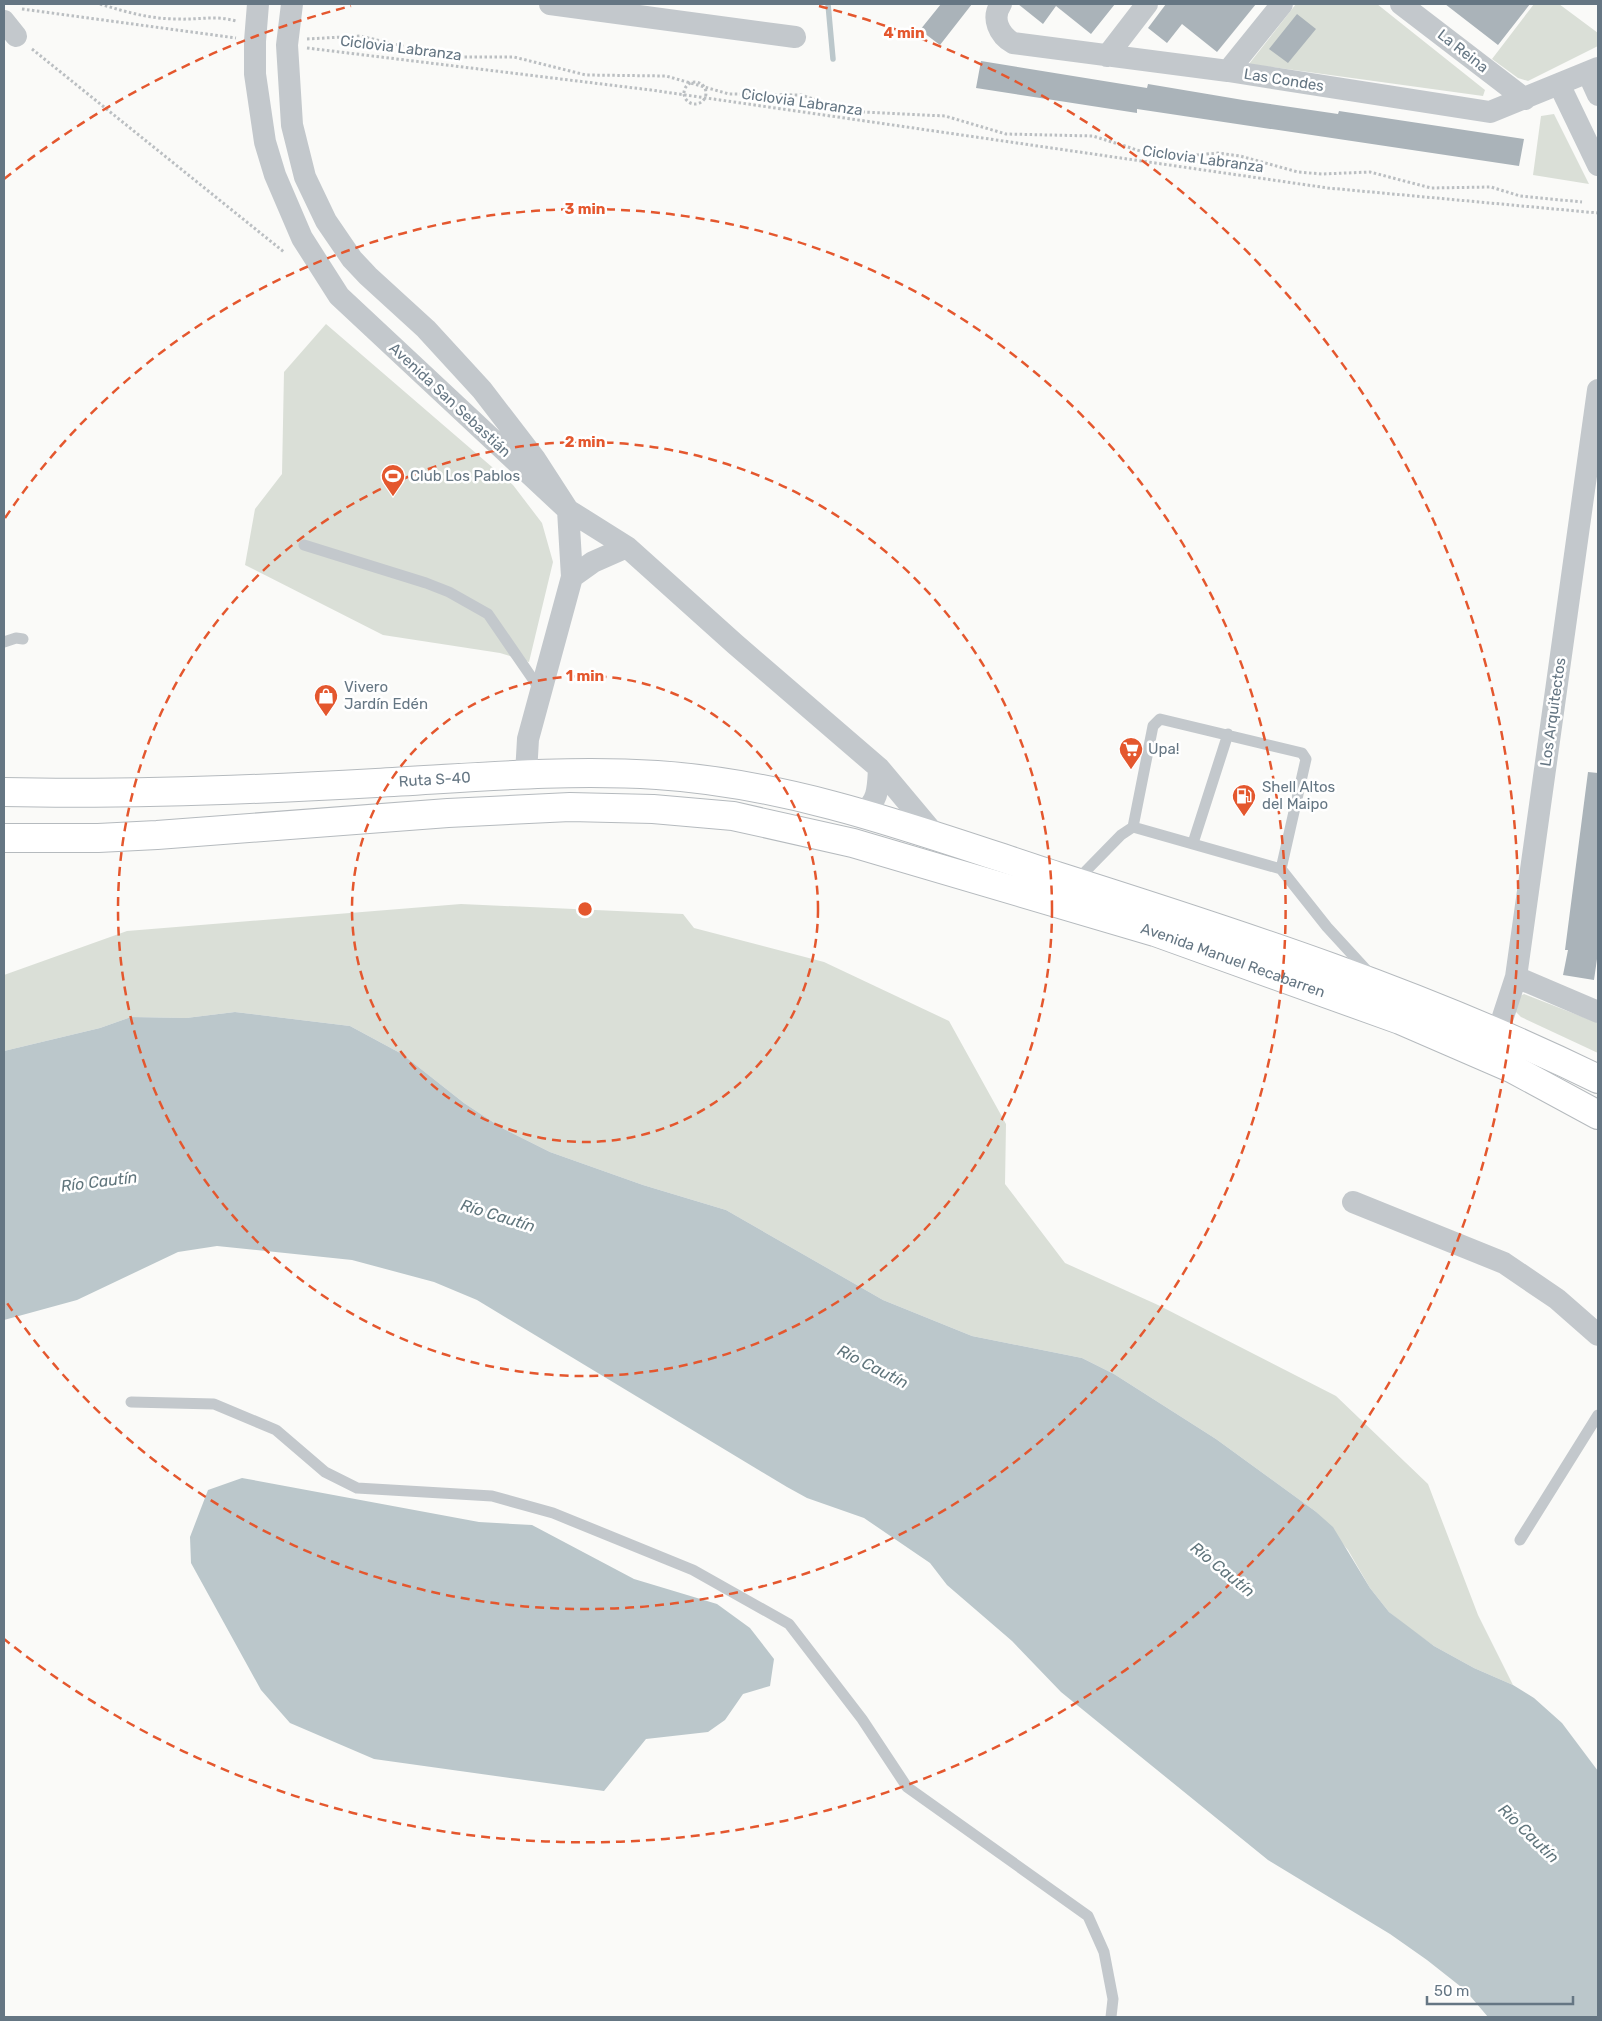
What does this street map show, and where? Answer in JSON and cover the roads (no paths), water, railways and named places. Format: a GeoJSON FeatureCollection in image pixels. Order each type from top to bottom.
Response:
{"type":"FeatureCollection","features":[{"type":"Feature","properties":{"kind":"main road","name":"Ruta S-40"},"geometry":{"type":"LineString","coordinates":[[4,792],[134,793],[236,791],[526,774],[616,773],[706,779],[810,798],[862,812]]}},
{"type":"Feature","properties":{"kind":"main road"},"geometry":{"type":"LineString","coordinates":[[4,838],[98,838],[157,835],[529,809],[526,774]]}},
{"type":"Feature","properties":{"kind":"main road","name":"Avenida Manuel Recabarren"},"geometry":{"type":"LineString","coordinates":[[529,809],[611,807],[733,816],[852,842],[1155,932],[1400,1020],[1513,1069],[1598,1116]]}},
{"type":"Feature","properties":{"kind":"main road","name":"Avenida Manuel Recabarren"},"geometry":{"type":"LineString","coordinates":[[862,812],[1075,881],[1381,985],[1498,1032],[1598,1079]]}},
{"type":"Feature","properties":{"kind":"street","name":"Avenida San Sebastián"},"geometry":{"type":"LineString","coordinates":[[258,4],[255,34],[259,108],[272,167],[287,207],[319,268],[339,296],[568,510]]}},
{"type":"Feature","properties":{"kind":"street","name":"Avenida San Sebastián"},"geometry":{"type":"LineString","coordinates":[[292,4],[287,41],[289,99],[298,151],[309,185],[326,221],[352,259],[426,329],[482,390],[535,459],[568,510]]}},
{"type":"Feature","properties":{"kind":"street"},"geometry":{"type":"LineString","coordinates":[[550,4],[795,37]]}},
{"type":"Feature","properties":{"kind":"street"},"geometry":{"type":"LineString","coordinates":[[1107,56],[1147,4]]}},
{"type":"Feature","properties":{"kind":"street"},"geometry":{"type":"LineString","coordinates":[[1228,71],[1282,4]]}},
{"type":"Feature","properties":{"kind":"street","name":"La Reina"},"geometry":{"type":"LineString","coordinates":[[1401,4],[1525,99]]}},
{"type":"Feature","properties":{"kind":"street","name":"Las Condes"},"geometry":{"type":"LineString","coordinates":[[999,6],[998,27],[1003,38],[1013,43],[1228,71],[1490,112],[1593,70]]}},
{"type":"Feature","properties":{"kind":"street"},"geometry":{"type":"LineString","coordinates":[[1593,70],[1598,95]]}},
{"type":"Feature","properties":{"kind":"street"},"geometry":{"type":"LineString","coordinates":[[1559,84],[1598,166]]}},
{"type":"Feature","properties":{"kind":"street","name":"Los Arquitectos"},"geometry":{"type":"LineString","coordinates":[[1498,1032],[1516,978],[1598,390]]}},
{"type":"Feature","properties":{"kind":"street"},"geometry":{"type":"LineString","coordinates":[[568,510],[627,547],[735,644],[879,768],[936,836]]}},
{"type":"Feature","properties":{"kind":"street"},"geometry":{"type":"LineString","coordinates":[[526,774],[528,739],[572,577],[568,510]]}},
{"type":"Feature","properties":{"kind":"street"},"geometry":{"type":"LineString","coordinates":[[572,577],[593,562],[627,547]]}},
{"type":"Feature","properties":{"kind":"street"},"geometry":{"type":"LineString","coordinates":[[862,812],[870,807],[876,795],[879,768]]}},
{"type":"Feature","properties":{"kind":"street"},"geometry":{"type":"LineString","coordinates":[[1516,978],[1598,1012]]}},
{"type":"Feature","properties":{"kind":"street"},"geometry":{"type":"LineString","coordinates":[[1353,1202],[1504,1263],[1557,1299],[1598,1336]]}},
{"type":"Feature","properties":{"kind":"lane"},"geometry":{"type":"LineString","coordinates":[[304,545],[426,583],[449,592],[488,614],[541,691]]}},
{"type":"Feature","properties":{"kind":"lane"},"geometry":{"type":"LineString","coordinates":[[4,642],[16,638],[23,639]]}},
{"type":"Feature","properties":{"kind":"lane"},"geometry":{"type":"LineString","coordinates":[[1134,827],[1153,726],[1160,719],[1302,753],[1306,759],[1281,869]]}},
{"type":"Feature","properties":{"kind":"lane"},"geometry":{"type":"LineString","coordinates":[[1193,843],[1228,734]]}},
{"type":"Feature","properties":{"kind":"lane"},"geometry":{"type":"LineString","coordinates":[[1075,881],[1121,835],[1134,827],[1281,869],[1327,927],[1381,985]]}},
{"type":"Feature","properties":{"kind":"lane"},"geometry":{"type":"LineString","coordinates":[[131,1402],[214,1404],[276,1430],[325,1472],[358,1488],[492,1496],[553,1513],[693,1570],[789,1624],[862,1719],[907,1787],[1088,1916],[1104,1952],[1113,1999],[1112,2017]]}},
{"type":"Feature","properties":{"kind":"lane"},"geometry":{"type":"LineString","coordinates":[[1520,1540],[1598,1415]]}},
{"type":"Feature","properties":{"kind":"water","name":"Río Cautín"},"geometry":{"type":"Polygon","coordinates":[[[235,1012],[350,1026],[402,1054],[464,1103],[502,1128],[550,1152],[643,1185],[726,1210],[883,1300],[972,1336],[1082,1358],[1114,1374],[1216,1439],[1315,1511],[1333,1527],[1370,1588],[1389,1612],[1434,1646],[1474,1668],[1513,1685],[1534,1698],[1562,1723],[1598,1771],[1598,2017],[1488,2017],[1465,1990],[1427,1960],[1390,1934],[1268,1860],[1061,1692],[1012,1641],[947,1585],[930,1563],[864,1518],[807,1498],[787,1487],[477,1300],[434,1282],[352,1260],[217,1246],[178,1252],[77,1300],[4,1320],[4,1051],[100,1028],[131,1017],[186,1018],[235,1012]]]}},
{"type":"Feature","properties":{"kind":"water"},"geometry":{"type":"Polygon","coordinates":[[[242,1478],[479,1522],[532,1525],[634,1579],[717,1604],[750,1628],[774,1659],[770,1686],[743,1694],[725,1720],[708,1732],[646,1739],[604,1791],[374,1759],[290,1723],[261,1690],[191,1563],[190,1537],[208,1490],[242,1478]]]}},
{"type":"Feature","properties":{"kind":"waterway"},"geometry":{"type":"LineString","coordinates":[[828,4],[833,59]]}},
{"type":"Feature","properties":{"kind":"place","name":"Club Los Pablos"},"geometry":{"type":"Point","coordinates":[393,497]}},
{"type":"Feature","properties":{"kind":"place","name":"Vivero Jardín Edén"},"geometry":{"type":"Point","coordinates":[326,717]}},
{"type":"Feature","properties":{"kind":"place","name":"Upa!"},"geometry":{"type":"Point","coordinates":[1131,770]}},
{"type":"Feature","properties":{"kind":"place","name":"Shell Altos del Maipo"},"geometry":{"type":"Point","coordinates":[1244,817]}}]}
